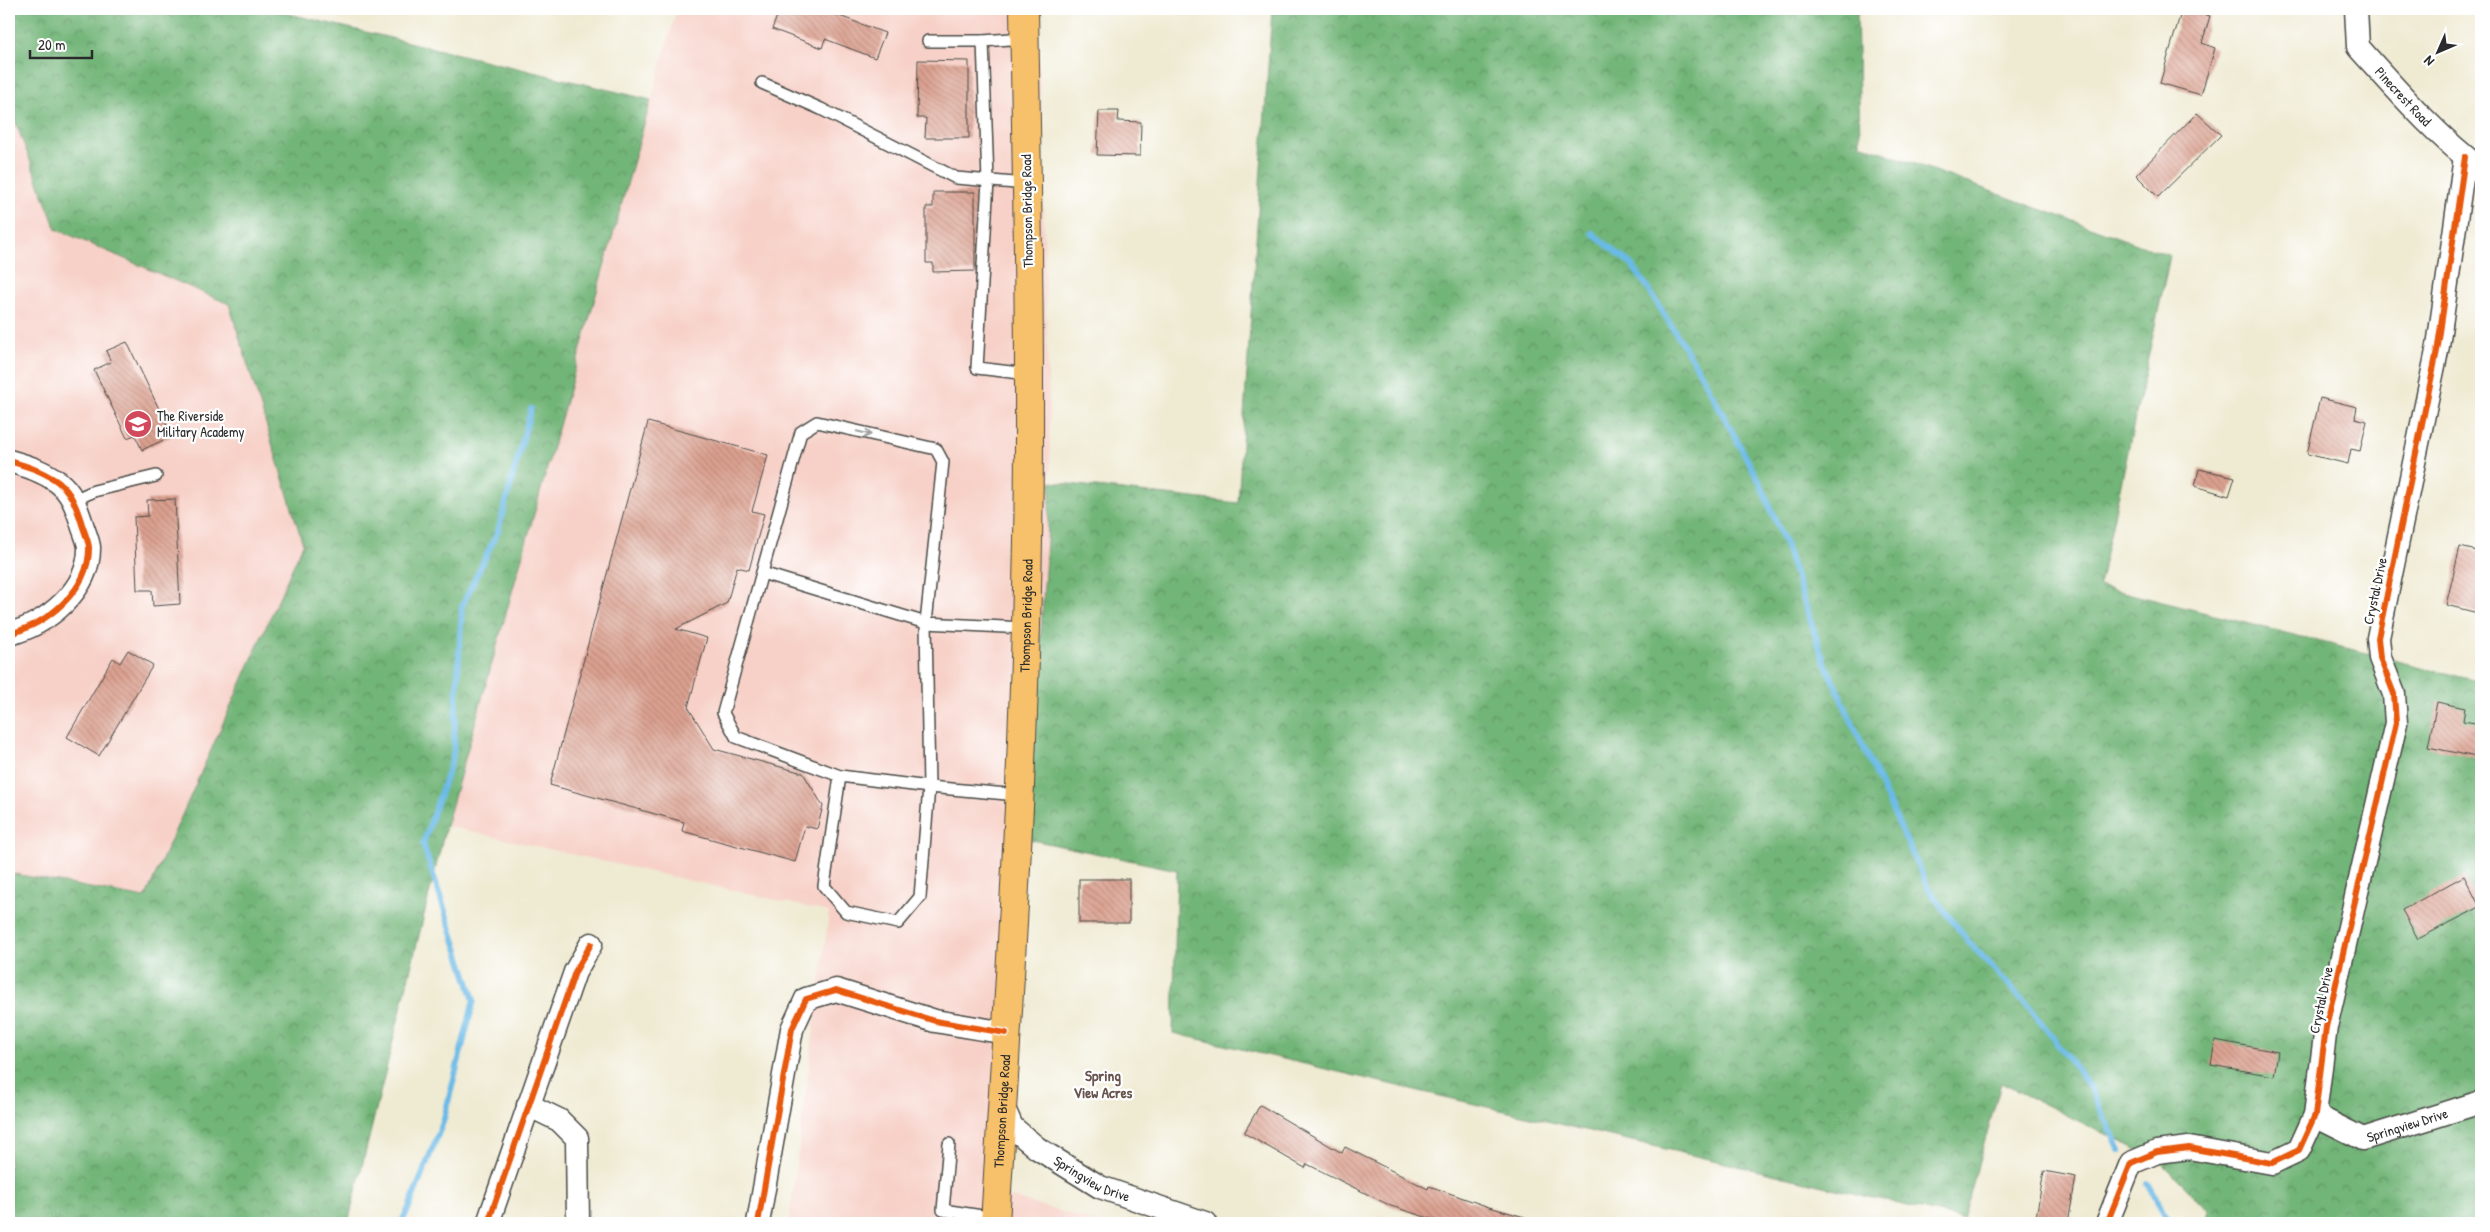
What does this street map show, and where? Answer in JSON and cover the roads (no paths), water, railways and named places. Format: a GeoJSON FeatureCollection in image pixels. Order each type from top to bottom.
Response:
{"type":"FeatureCollection","features":[{"type":"Feature","properties":{"kind":"highway","name":"Thompson Bridge Road"},"geometry":{"type":"LineString","coordinates":[[995,1221],[1026,628],[1028,374],[1024,9]]}},
{"type":"Feature","properties":{"kind":"street","name":"Pinecrest Road"},"geometry":{"type":"LineString","coordinates":[[2356,9],[2358,48],[2410,104],[2473,163]]}},
{"type":"Feature","properties":{"kind":"street","name":"Crystal Drive"},"geometry":{"type":"LineString","coordinates":[[2315,1114],[2326,1027],[2396,723],[2394,694],[2380,658],[2378,638],[2438,346],[2473,163]]}},
{"type":"Feature","properties":{"kind":"street"},"geometry":{"type":"LineString","coordinates":[[9,461],[36,468],[59,483],[74,500],[89,545],[86,568],[62,606],[27,629],[9,634]]}},
{"type":"Feature","properties":{"kind":"street"},"geometry":{"type":"LineString","coordinates":[[488,1223],[575,972],[591,944]]}},
{"type":"Feature","properties":{"kind":"street"},"geometry":{"type":"LineString","coordinates":[[758,1223],[792,1029],[806,999],[836,990],[935,1021],[1006,1033]]}},
{"type":"Feature","properties":{"kind":"street","name":"Springview Drive"},"geometry":{"type":"LineString","coordinates":[[2315,1114],[2363,1138],[2481,1102]]}},
{"type":"Feature","properties":{"kind":"street","name":"Springview Drive"},"geometry":{"type":"LineString","coordinates":[[1002,1104],[1012,1128],[1038,1148],[1100,1187],[1204,1223]]}},
{"type":"Feature","properties":{"kind":"street"},"geometry":{"type":"LineString","coordinates":[[528,1105],[559,1120],[577,1138],[578,1223]]}},
{"type":"Feature","properties":{"kind":"street"},"geometry":{"type":"LineString","coordinates":[[2107,1223],[2131,1163],[2157,1152],[2188,1148],[2272,1163],[2298,1150],[2315,1114]]}},
{"type":"Feature","properties":{"kind":"lane"},"geometry":{"type":"LineString","coordinates":[[928,42],[1024,38]]}},
{"type":"Feature","properties":{"kind":"lane"},"geometry":{"type":"LineString","coordinates":[[983,41],[988,181],[977,368],[1028,374]]}},
{"type":"Feature","properties":{"kind":"lane"},"geometry":{"type":"LineString","coordinates":[[762,83],[821,109],[956,178],[1027,184]]}},
{"type":"Feature","properties":{"kind":"lane"},"geometry":{"type":"LineString","coordinates":[[840,776],[824,886],[846,912],[898,923],[920,897],[929,787],[926,623],[943,462],[936,449],[817,422],[801,432],[723,712],[736,737],[840,776],[929,787],[1018,795]]}},
{"type":"Feature","properties":{"kind":"lane"},"geometry":{"type":"LineString","coordinates":[[74,500],[94,491],[156,476]]}},
{"type":"Feature","properties":{"kind":"lane"},"geometry":{"type":"LineString","coordinates":[[762,573],[926,623],[1026,628]]}},
{"type":"Feature","properties":{"kind":"lane"},"geometry":{"type":"LineString","coordinates":[[950,1144],[943,1210],[995,1221]]}},
{"type":"Feature","properties":{"kind":"waterway"},"geometry":{"type":"LineString","coordinates":[[1592,233],[1631,264],[1644,282],[1700,372],[1760,483],[1784,541],[1824,661],[1929,890],[1967,940],[2031,1009],[2088,1084],[2120,1151]]}},
{"type":"Feature","properties":{"kind":"waterway"},"geometry":{"type":"LineString","coordinates":[[401,1223],[443,1122],[474,1000],[423,844],[453,757],[462,606],[498,531],[531,409]]}},
{"type":"Feature","properties":{"kind":"waterway"},"geometry":{"type":"LineString","coordinates":[[2148,1184],[2170,1223]]}},
{"type":"Feature","properties":{"kind":"place","name":"The Riverside Military Academy"},"geometry":{"type":"Point","coordinates":[138,424]}},
{"type":"Feature","properties":{"kind":"district","name":"Spring View Acres"},"geometry":{"type":"Point","coordinates":[1103,1084]}}]}
